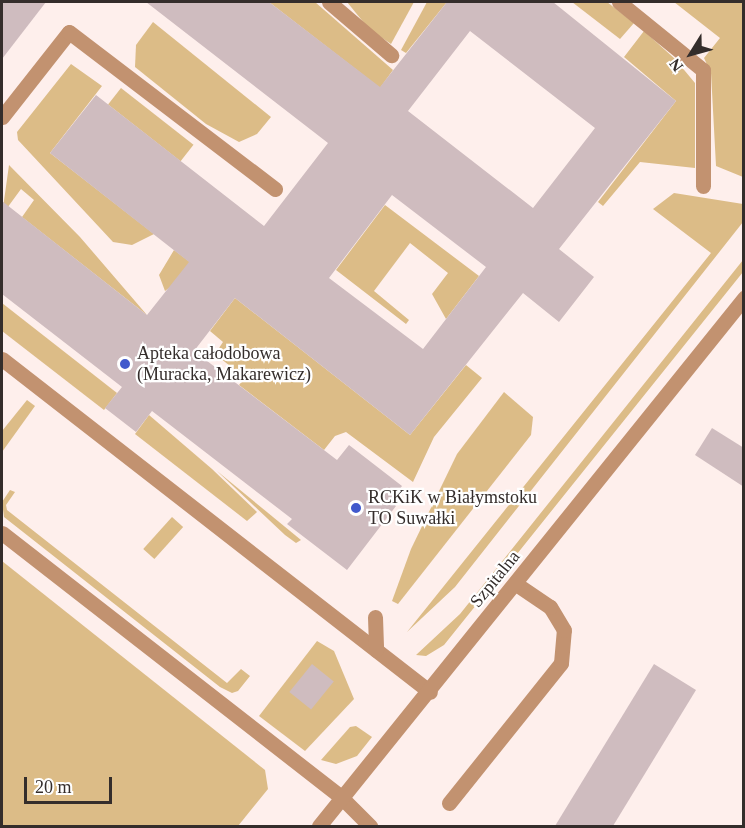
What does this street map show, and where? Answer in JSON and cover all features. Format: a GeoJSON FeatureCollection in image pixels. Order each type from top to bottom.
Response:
{"type":"FeatureCollection","features":[{"type":"Feature","properties":{"kind":"street"},"geometry":{"type":"LineString","coordinates":[[329,2],[391,55]]}},
{"type":"Feature","properties":{"kind":"street"},"geometry":{"type":"LineString","coordinates":[[619,2],[703,70],[703,186]]}},
{"type":"Feature","properties":{"kind":"street"},"geometry":{"type":"LineString","coordinates":[[2,117],[69,32],[275,189]]}},
{"type":"Feature","properties":{"kind":"street","name":"Szpitalna"},"geometry":{"type":"LineString","coordinates":[[319,826],[430,692],[744,298]]}},
{"type":"Feature","properties":{"kind":"street"},"geometry":{"type":"LineString","coordinates":[[2,359],[430,692]]}},
{"type":"Feature","properties":{"kind":"street"},"geometry":{"type":"LineString","coordinates":[[2,533],[342,798],[370,826]]}},
{"type":"Feature","properties":{"kind":"street"},"geometry":{"type":"LineString","coordinates":[[448,803],[561,663],[564,630],[550,607],[516,584]]}},
{"type":"Feature","properties":{"kind":"street"},"geometry":{"type":"LineString","coordinates":[[375,617],[376,650]]}},
{"type":"Feature","properties":{"kind":"shaded area"},"geometry":{"type":"Polygon","coordinates":[[[269,2],[315,2],[393,70],[380,88],[269,2]]]}},
{"type":"Feature","properties":{"kind":"shaded area"},"geometry":{"type":"Polygon","coordinates":[[[347,2],[414,2],[391,44],[369,29],[347,2]]]}},
{"type":"Feature","properties":{"kind":"shaded area"},"geometry":{"type":"Polygon","coordinates":[[[427,2],[447,2],[406,53],[401,50],[427,2]]]}},
{"type":"Feature","properties":{"kind":"shaded area"},"geometry":{"type":"Polygon","coordinates":[[[572,2],[607,2],[634,23],[620,39],[572,2]]]}},
{"type":"Feature","properties":{"kind":"shaded area"},"geometry":{"type":"Polygon","coordinates":[[[674,2],[743,2],[743,177],[716,166],[711,73],[704,58],[720,38],[674,2]]]}},
{"type":"Feature","properties":{"kind":"shaded area"},"geometry":{"type":"Polygon","coordinates":[[[153,22],[271,117],[257,134],[239,142],[206,124],[135,67],[136,45],[153,22]]]}},
{"type":"Feature","properties":{"kind":"shaded area"},"geometry":{"type":"Polygon","coordinates":[[[644,31],[675,59],[695,83],[695,168],[640,162],[603,206],[598,202],[676,101],[624,57],[644,31]]]}},
{"type":"Feature","properties":{"kind":"shaded area"},"geometry":{"type":"Polygon","coordinates":[[[71,64],[102,86],[50,153],[154,234],[132,245],[113,242],[18,140],[17,132],[71,64]]]}},
{"type":"Feature","properties":{"kind":"shaded area"},"geometry":{"type":"Polygon","coordinates":[[[121,88],[193,145],[181,161],[108,105],[121,88]]]}},
{"type":"Feature","properties":{"kind":"shaded area"},"geometry":{"type":"Polygon","coordinates":[[[9,165],[80,237],[147,315],[22,217],[34,200],[21,189],[2,215],[9,165]]]}},
{"type":"Feature","properties":{"kind":"shaded area"},"geometry":{"type":"Polygon","coordinates":[[[674,193],[743,204],[743,222],[455,587],[407,632],[711,253],[653,209],[674,193]]]}},
{"type":"Feature","properties":{"kind":"shaded area"},"geometry":{"type":"Polygon","coordinates":[[[385,205],[479,276],[446,319],[432,294],[448,273],[410,243],[374,291],[409,320],[406,324],[336,270],[385,205]]]}},
{"type":"Feature","properties":{"kind":"shaded area"},"geometry":{"type":"Polygon","coordinates":[[[174,250],[223,287],[169,288],[165,291],[159,275],[174,250]]]}},
{"type":"Feature","properties":{"kind":"shaded area"},"geometry":{"type":"Polygon","coordinates":[[[743,260],[743,272],[444,645],[426,656],[416,655],[460,614],[743,260]]]}},
{"type":"Feature","properties":{"kind":"shaded area"},"geometry":{"type":"Polygon","coordinates":[[[235,298],[410,435],[466,365],[482,378],[434,437],[413,482],[346,432],[335,436],[324,450],[239,385],[245,378],[215,354],[223,342],[210,331],[235,298]]]}},
{"type":"Feature","properties":{"kind":"shaded area"},"geometry":{"type":"Polygon","coordinates":[[[2,303],[117,393],[104,410],[2,331],[2,303]]]}},
{"type":"Feature","properties":{"kind":"shaded area"},"geometry":{"type":"Polygon","coordinates":[[[504,392],[533,417],[531,435],[398,604],[392,601],[411,549],[457,454],[504,392]]]}},
{"type":"Feature","properties":{"kind":"shaded area"},"geometry":{"type":"Polygon","coordinates":[[[27,400],[35,406],[2,452],[2,431],[27,400]]]}},
{"type":"Feature","properties":{"kind":"shaded area"},"geometry":{"type":"Polygon","coordinates":[[[149,415],[212,469],[257,512],[247,521],[135,434],[149,415]]]}},
{"type":"Feature","properties":{"kind":"shaded area"},"geometry":{"type":"Polygon","coordinates":[[[217,471],[301,540],[296,543],[285,535],[217,471]]]}},
{"type":"Feature","properties":{"kind":"shaded area"},"geometry":{"type":"Polygon","coordinates":[[[10,490],[15,492],[6,505],[7,510],[227,683],[241,669],[250,676],[238,691],[232,693],[220,687],[4,517],[2,502],[10,490]]]}},
{"type":"Feature","properties":{"kind":"shaded area"},"geometry":{"type":"Polygon","coordinates":[[[172,517],[183,527],[154,559],[143,549],[172,517]]]}},
{"type":"Feature","properties":{"kind":"shaded area"},"geometry":{"type":"Polygon","coordinates":[[[2,561],[265,770],[268,789],[238,826],[2,826],[2,561]]]}},
{"type":"Feature","properties":{"kind":"shaded area"},"geometry":{"type":"Polygon","coordinates":[[[317,641],[334,651],[354,699],[305,751],[259,716],[317,641]]]}},
{"type":"Feature","properties":{"kind":"shaded area"},"geometry":{"type":"Polygon","coordinates":[[[356,726],[372,737],[357,756],[336,764],[321,760],[350,727],[356,726]]]}},
{"type":"Feature","properties":{"kind":"building"},"geometry":{"type":"Polygon","coordinates":[[[2,2],[46,2],[2,59],[2,2]]]}},
{"type":"Feature","properties":{"kind":"building"},"geometry":{"type":"Polygon","coordinates":[[[146,2],[269,2],[380,87],[447,2],[553,2],[676,101],[559,249],[594,277],[559,322],[523,293],[410,435],[235,298],[194,351],[337,460],[349,445],[402,486],[391,502],[396,506],[347,570],[287,524],[292,519],[152,411],[136,432],[105,408],[122,387],[2,294],[2,201],[147,315],[189,262],[50,153],[96,95],[264,226],[328,143],[146,2]],[[470,31],[408,111],[533,208],[595,128],[470,31]],[[392,195],[329,278],[423,349],[486,267],[392,195]]]}},
{"type":"Feature","properties":{"kind":"building"},"geometry":{"type":"Polygon","coordinates":[[[712,428],[744,448],[744,487],[695,455],[712,428]]]}},
{"type":"Feature","properties":{"kind":"building"},"geometry":{"type":"Polygon","coordinates":[[[312,664],[334,682],[311,710],[289,692],[312,664]]]}},
{"type":"Feature","properties":{"kind":"building"},"geometry":{"type":"Polygon","coordinates":[[[654,664],[696,690],[613,826],[555,826],[654,664]]]}},
{"type":"Feature","properties":{"kind":"place","name":"Apteka całodobowa (Muracka, Makarewicz)"},"geometry":{"type":"Point","coordinates":[125,364]}},
{"type":"Feature","properties":{"kind":"place","name":"RCKiK w Białymstoku TO Suwałki"},"geometry":{"type":"Point","coordinates":[356,508]}}]}
